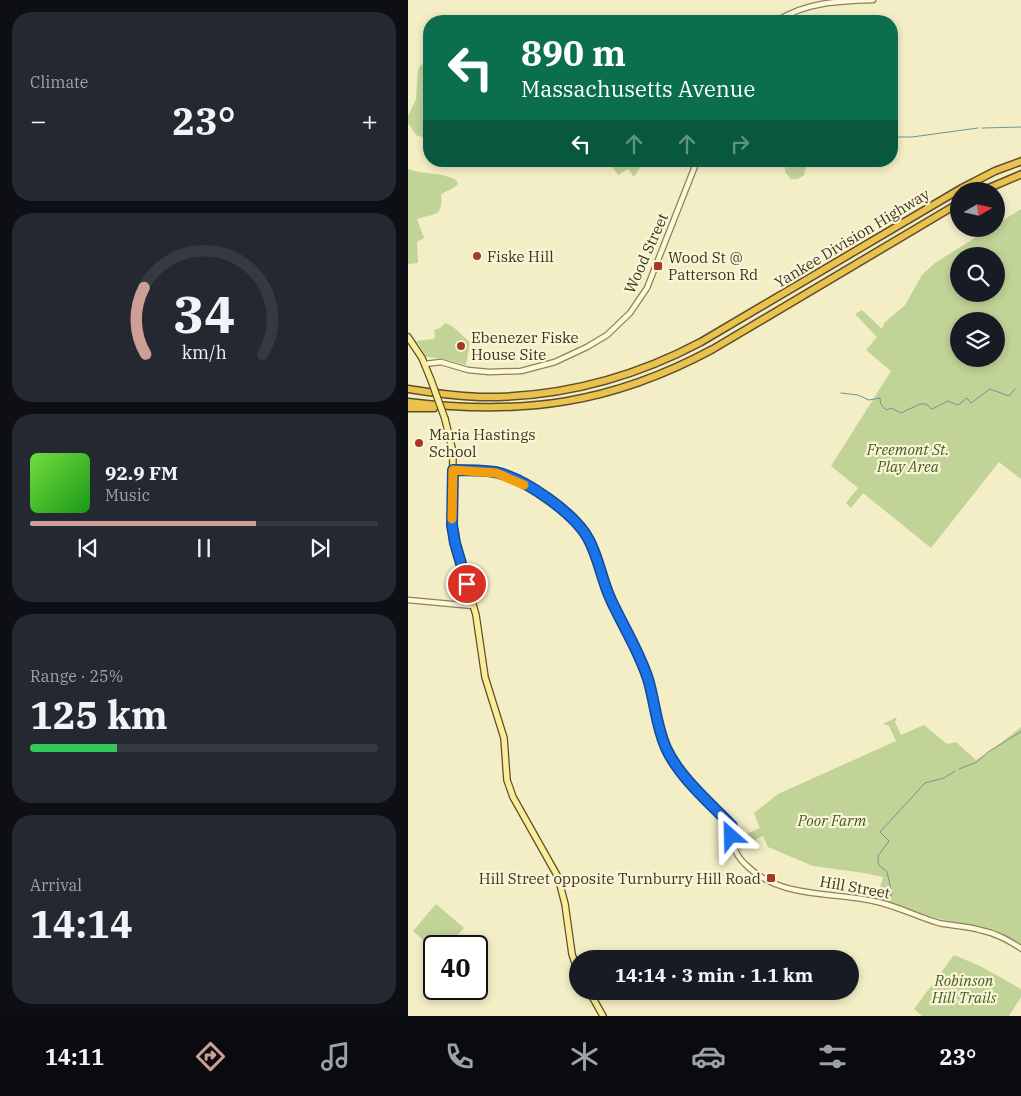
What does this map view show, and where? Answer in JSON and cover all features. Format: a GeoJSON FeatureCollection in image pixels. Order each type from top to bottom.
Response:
{"type":"FeatureCollection","features":[{"type":"Feature","properties":{"kind":"highway","name":"Yankee Division Highway"},"geometry":{"type":"LineString","coordinates":[[408,390],[473,396],[523,396],[580,387],[635,371],[668,358],[700,342],[962,188],[995,171],[1022,161]]}},
{"type":"Feature","properties":{"kind":"highway"},"geometry":{"type":"LineString","coordinates":[[1003,182],[1022,174]]}},
{"type":"Feature","properties":{"kind":"highway","name":"Yankee Division Highway"},"geometry":{"type":"LineString","coordinates":[[408,402],[450,407],[504,408],[548,404],[605,393],[654,376],[687,362],[719,345],[950,208]]}},
{"type":"Feature","properties":{"kind":"highway"},"geometry":{"type":"LineString","coordinates":[[408,408],[450,407]]}},
{"type":"Feature","properties":{"kind":"main road"},"geometry":{"type":"LineString","coordinates":[[408,337],[425,364],[452,443],[453,536],[473,606],[485,676],[504,738],[507,780],[513,797],[558,877],[565,904],[571,950]]}},
{"type":"Feature","properties":{"kind":"main road"},"geometry":{"type":"LineString","coordinates":[[594,1000],[603,1016]]}},
{"type":"Feature","properties":{"kind":"street"},"geometry":{"type":"LineString","coordinates":[[787,15],[794,11],[820,4],[873,0]]}},
{"type":"Feature","properties":{"kind":"street","name":"Wood Street"},"geometry":{"type":"LineString","coordinates":[[425,364],[441,362],[468,370],[521,372],[556,362],[584,349],[607,335],[629,315],[646,290],[695,167]]}},
{"type":"Feature","properties":{"kind":"street","name":"Hill Street"},"geometry":{"type":"LineString","coordinates":[[453,470],[491,472],[517,480],[562,509],[584,532],[591,545],[606,590],[645,668],[653,694],[659,730],[667,750],[683,774],[732,826],[731,837],[737,854],[743,863],[761,877],[792,890],[877,901],[941,923],[979,929],[995,934],[1022,949]]}},
{"type":"Feature","properties":{"kind":"street"},"geometry":{"type":"LineString","coordinates":[[408,600],[473,606]]}},
{"type":"Feature","properties":{"kind":"green space"},"geometry":{"type":"Polygon","coordinates":[[[423,64],[423,138],[416,135],[408,123],[408,116],[416,99],[420,66],[423,64]]]}},
{"type":"Feature","properties":{"kind":"green space"},"geometry":{"type":"Polygon","coordinates":[[[612,167],[640,167],[634,177],[628,169],[618,175],[612,167]]]}},
{"type":"Feature","properties":{"kind":"green space"},"geometry":{"type":"Polygon","coordinates":[[[785,167],[806,167],[804,175],[798,179],[791,179],[785,172],[785,167]]]}},
{"type":"Feature","properties":{"kind":"green space"},"geometry":{"type":"Polygon","coordinates":[[[408,169],[451,177],[458,184],[441,195],[439,211],[433,215],[417,219],[424,238],[417,242],[418,263],[408,264],[408,169]]]}},
{"type":"Feature","properties":{"kind":"green space","name":"Freemont St. Play Area"},"geometry":{"type":"Polygon","coordinates":[[[1021,209],[1021,479],[999,462],[931,548],[863,493],[851,508],[846,503],[858,488],[831,466],[891,371],[866,350],[877,337],[855,314],[862,310],[882,329],[884,323],[905,305],[922,275],[935,263],[950,254],[950,302],[1005,302],[1005,247],[960,247],[975,238],[1006,238],[1006,218],[1021,209]]]}},
{"type":"Feature","properties":{"kind":"green space"},"geometry":{"type":"Polygon","coordinates":[[[445,323],[449,324],[470,342],[466,365],[427,357],[416,341],[433,339],[435,337],[434,330],[440,328],[445,323]]]}},
{"type":"Feature","properties":{"kind":"green space","name":"Poor Farm"},"geometry":{"type":"Polygon","coordinates":[[[897,717],[895,722],[901,735],[924,725],[947,744],[956,742],[976,760],[1021,727],[1021,947],[992,931],[936,918],[877,899],[883,877],[813,866],[768,847],[763,836],[742,846],[741,853],[734,833],[740,837],[760,828],[754,813],[778,794],[896,741],[889,726],[883,724],[897,717]]]}},
{"type":"Feature","properties":{"kind":"green space"},"geometry":{"type":"Polygon","coordinates":[[[436,904],[464,928],[458,935],[423,935],[423,940],[413,931],[436,904]]]}},
{"type":"Feature","properties":{"kind":"green space","name":"Robinson Hill Trails"},"geometry":{"type":"Polygon","coordinates":[[[954,955],[980,966],[1021,989],[1021,997],[1009,1016],[922,1016],[914,1009],[954,955]]]}},
{"type":"Feature","properties":{"kind":"waterway"},"geometry":{"type":"LineString","coordinates":[[982,128],[1022,127]]}},
{"type":"Feature","properties":{"kind":"waterway"},"geometry":{"type":"LineString","coordinates":[[898,137],[912,137],[978,128]]}},
{"type":"Feature","properties":{"kind":"waterway"},"geometry":{"type":"LineString","coordinates":[[841,393],[858,395],[869,400],[880,398],[881,404],[885,409],[891,408],[901,413],[920,404],[926,404],[932,409],[948,401],[958,405],[967,398],[971,403],[990,389],[1009,396],[1015,389]]}},
{"type":"Feature","properties":{"kind":"waterway"},"geometry":{"type":"LineString","coordinates":[[959,769],[977,762],[988,752],[1022,731]]}},
{"type":"Feature","properties":{"kind":"waterway"},"geometry":{"type":"LineString","coordinates":[[888,900],[892,893],[887,872],[879,865],[878,856],[889,841],[880,832],[925,783],[944,778],[955,771]]}},
{"type":"Feature","properties":{"kind":"slow traffic"},"geometry":{"type":"LineString","coordinates":[[452,519],[453,470],[496,473],[508,476],[524,485]]}},
{"type":"Feature","properties":{"kind":"place","name":"Fiske Hill"},"geometry":{"type":"Point","coordinates":[477,256]}},
{"type":"Feature","properties":{"kind":"place","name":"Wood St @ Patterson Rd"},"geometry":{"type":"Point","coordinates":[658,266]}},
{"type":"Feature","properties":{"kind":"place","name":"Ebenezer Fiske House Site"},"geometry":{"type":"Point","coordinates":[461,346]}},
{"type":"Feature","properties":{"kind":"place","name":"Maria Hastings School"},"geometry":{"type":"Point","coordinates":[419,443]}},
{"type":"Feature","properties":{"kind":"place","name":"Hill Street opposite Turnburry Hill Road"},"geometry":{"type":"Point","coordinates":[771,878]}},
{"type":"Feature","properties":{"kind":"route"},"geometry":{"type":"LineString","coordinates":[[467,584],[455,543],[452,525],[453,470],[486,471],[508,476],[535,491],[572,518],[588,538],[597,559],[606,590],[645,668],[653,694],[656,719],[667,750],[683,774],[732,826],[731,836]]}}]}
